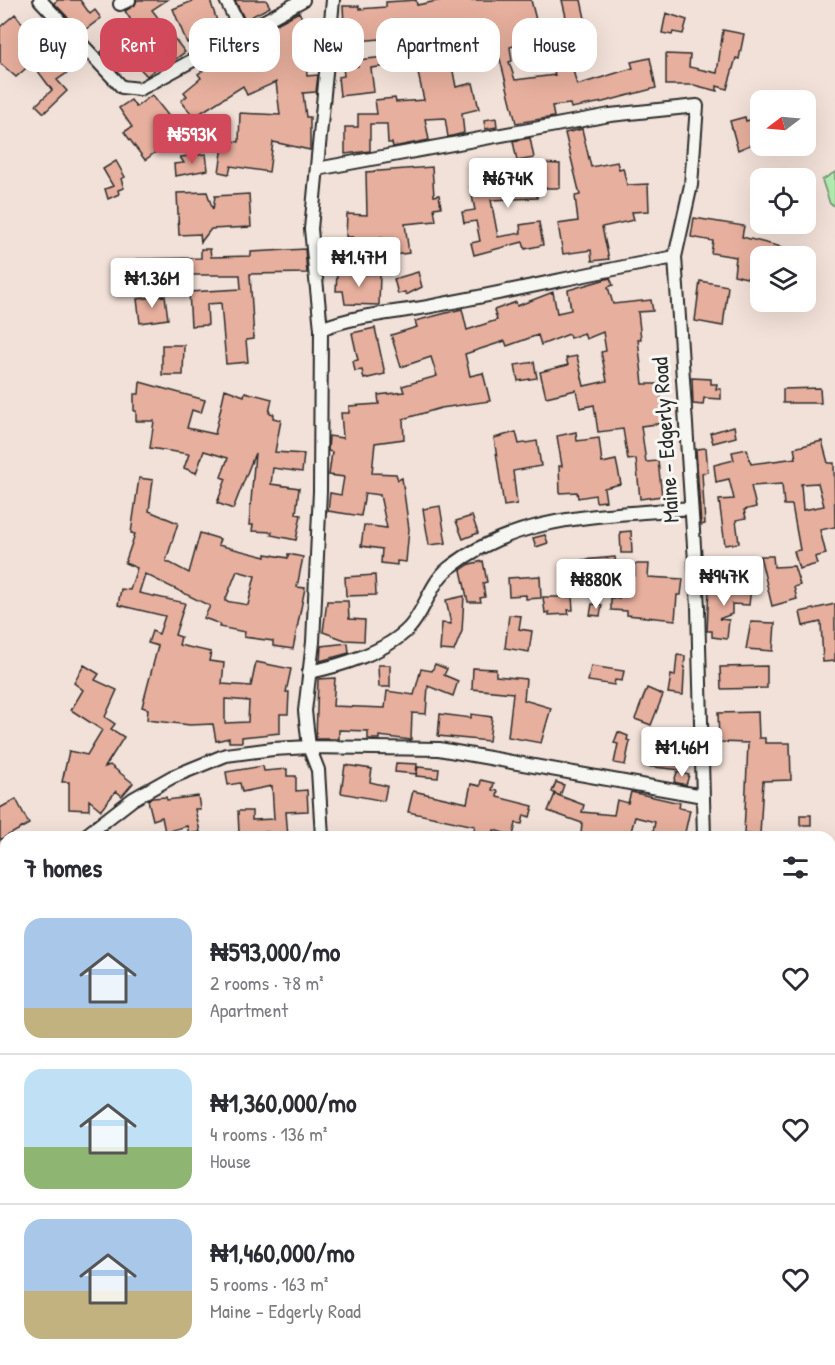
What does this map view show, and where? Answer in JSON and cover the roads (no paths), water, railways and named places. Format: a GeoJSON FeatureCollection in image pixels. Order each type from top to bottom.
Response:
{"type":"FeatureCollection","features":[{"type":"Feature","properties":{"kind":"street"},"geometry":{"type":"LineString","coordinates":[[40,0],[122,87],[131,90],[140,89],[189,63]]}},
{"type":"Feature","properties":{"kind":"street"},"geometry":{"type":"LineString","coordinates":[[225,0],[235,18]]}},
{"type":"Feature","properties":{"kind":"street"},"geometry":{"type":"LineString","coordinates":[[271,18],[303,0]]}},
{"type":"Feature","properties":{"kind":"street"},"geometry":{"type":"LineString","coordinates":[[322,831],[318,770],[309,747],[305,711],[313,642],[320,491],[321,329],[311,229],[333,0]]}},
{"type":"Feature","properties":{"kind":"street","name":"Maine - Edgerly Road"},"geometry":{"type":"LineString","coordinates":[[317,169],[578,121],[697,106],[691,185],[675,257],[698,607],[704,831]]}},
{"type":"Feature","properties":{"kind":"street"},"geometry":{"type":"LineString","coordinates":[[321,329],[337,322],[437,306],[574,275],[675,257]]}},
{"type":"Feature","properties":{"kind":"street"},"geometry":{"type":"LineString","coordinates":[[309,672],[341,665],[375,651],[409,628],[448,569],[481,548],[536,524],[592,514],[690,508]]}},
{"type":"Feature","properties":{"kind":"street"},"geometry":{"type":"LineString","coordinates":[[92,831],[133,800],[172,777],[226,755],[309,747],[439,749],[703,796]]}}]}
